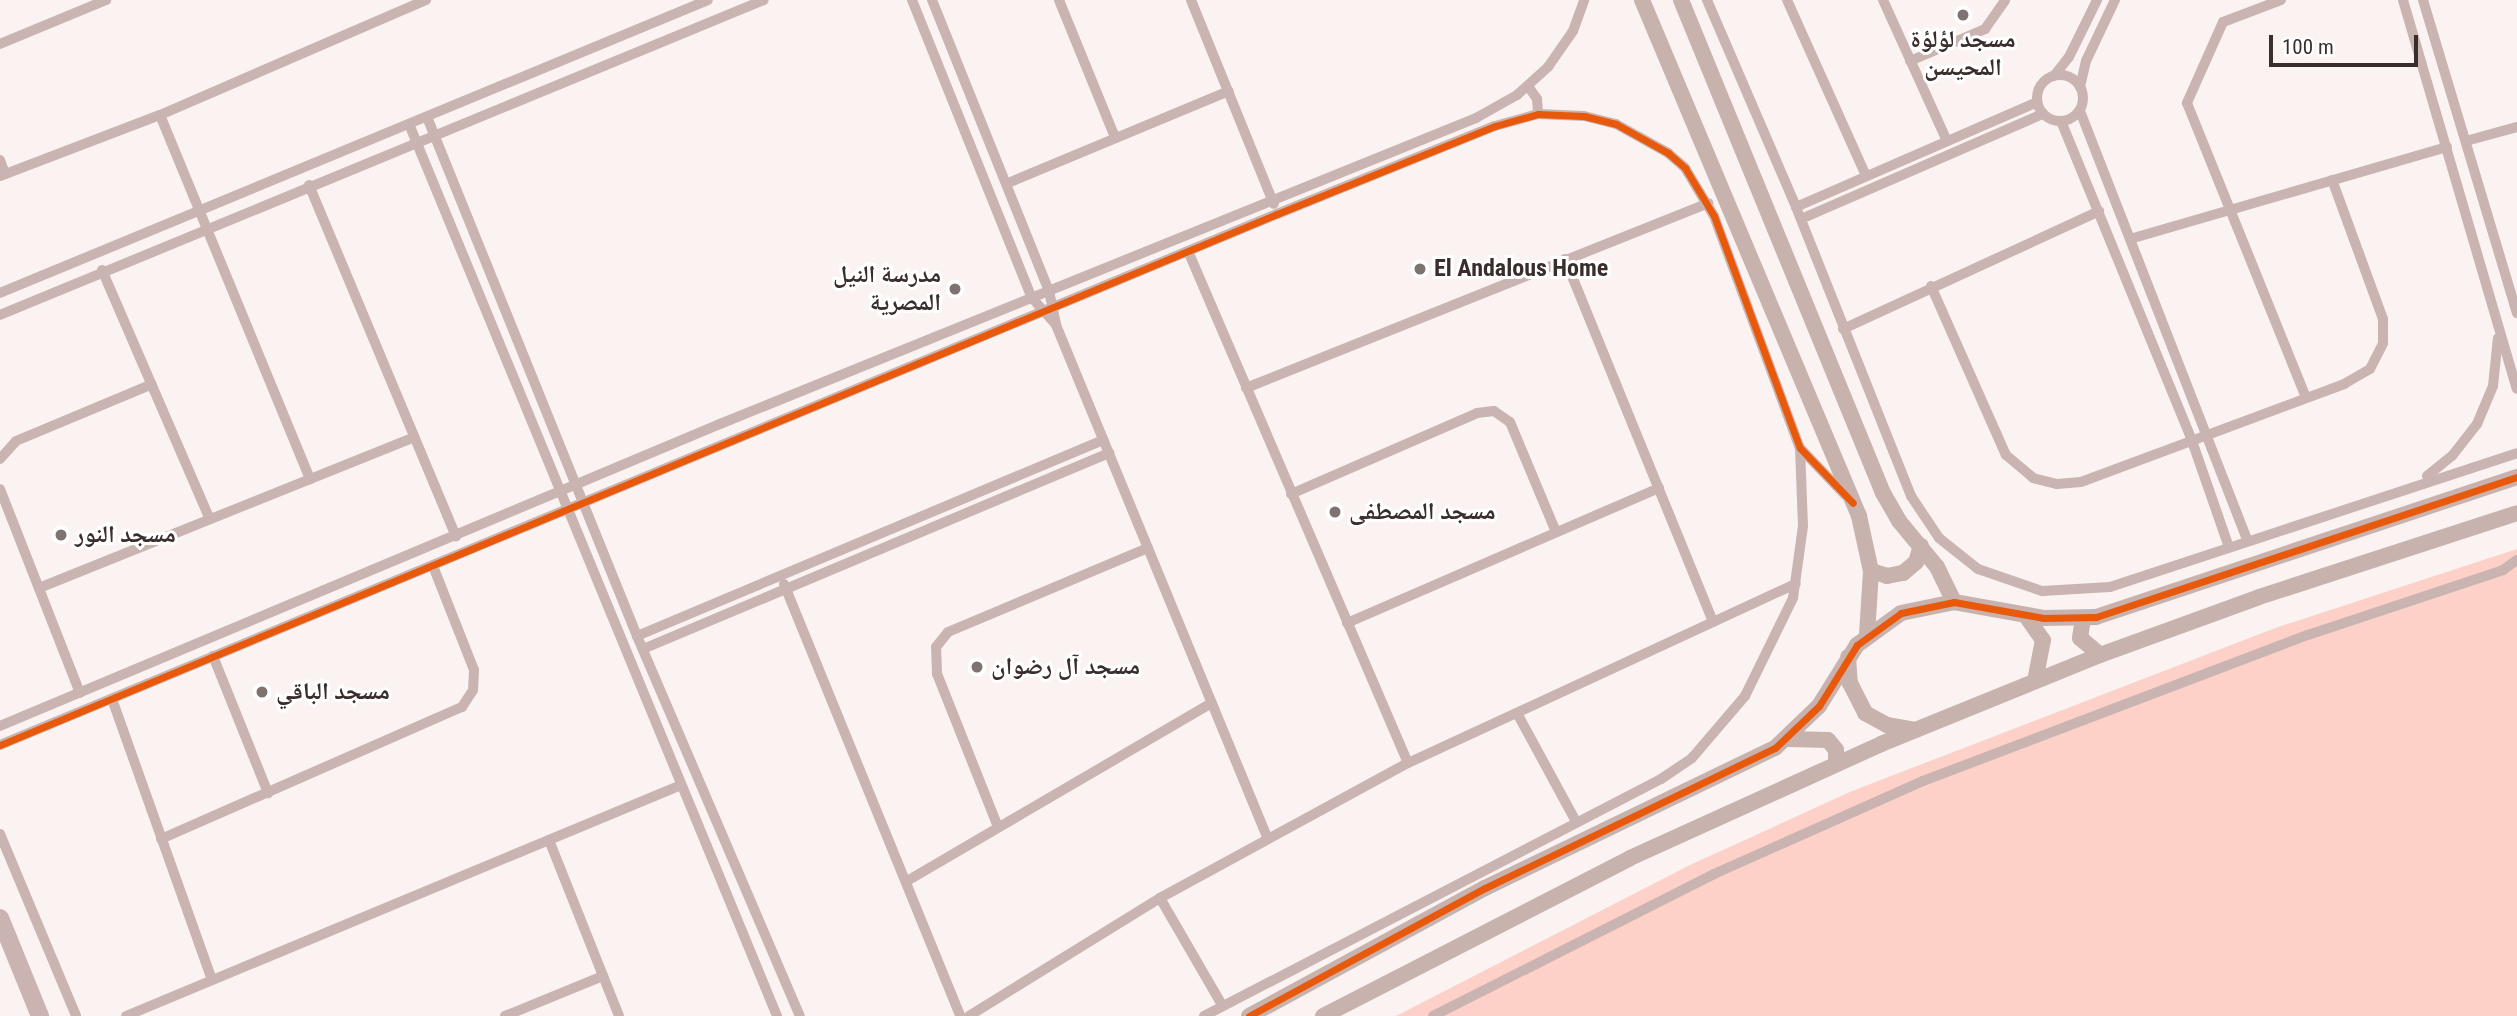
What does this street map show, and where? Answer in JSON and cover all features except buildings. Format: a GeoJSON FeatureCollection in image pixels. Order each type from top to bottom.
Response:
{"type":"FeatureCollection","features":[{"type":"Feature","properties":{"kind":"main road"},"geometry":{"type":"LineString","coordinates":[[0,918],[40,1016]]}},
{"type":"Feature","properties":{"kind":"street"},"geometry":{"type":"LineString","coordinates":[[0,44],[106,0]]}},
{"type":"Feature","properties":{"kind":"street"},"geometry":{"type":"LineString","coordinates":[[0,160],[2,175],[160,115],[426,0]]}},
{"type":"Feature","properties":{"kind":"street"},"geometry":{"type":"LineString","coordinates":[[0,293],[708,0]]}},
{"type":"Feature","properties":{"kind":"street"},"geometry":{"type":"LineString","coordinates":[[0,314],[764,0]]}},
{"type":"Feature","properties":{"kind":"street"},"geometry":{"type":"LineString","coordinates":[[912,0],[1032,298],[1041,312],[1056,326]]}},
{"type":"Feature","properties":{"kind":"street"},"geometry":{"type":"LineString","coordinates":[[932,0],[1008,183],[1049,291],[1056,326],[1268,837]]}},
{"type":"Feature","properties":{"kind":"street"},"geometry":{"type":"LineString","coordinates":[[1059,0],[1115,137]]}},
{"type":"Feature","properties":{"kind":"street"},"geometry":{"type":"LineString","coordinates":[[1191,0],[1277,214]]}},
{"type":"Feature","properties":{"kind":"street"},"geometry":{"type":"LineString","coordinates":[[0,726],[579,484],[1476,118],[1528,86],[1566,44],[1584,0]]}},
{"type":"Feature","properties":{"kind":"street"},"geometry":{"type":"LineString","coordinates":[[1642,0],[1853,503],[1871,571],[1867,635]]}},
{"type":"Feature","properties":{"kind":"street"},"geometry":{"type":"LineString","coordinates":[[1681,0],[1883,493],[1921,546],[1954,602]]}},
{"type":"Feature","properties":{"kind":"street"},"geometry":{"type":"LineString","coordinates":[[1707,0],[1801,219],[1843,329],[1919,511],[1945,544],[1979,569],[2026,588],[2076,592],[2110,587],[2420,481],[2514,453],[2517,439]]}},
{"type":"Feature","properties":{"kind":"street"},"geometry":{"type":"LineString","coordinates":[[1787,0],[1866,176]]}},
{"type":"Feature","properties":{"kind":"street"},"geometry":{"type":"LineString","coordinates":[[1883,0],[1947,141]]}},
{"type":"Feature","properties":{"kind":"street"},"geometry":{"type":"LineString","coordinates":[[1910,61],[1985,29],[2005,0]]}},
{"type":"Feature","properties":{"kind":"street"},"geometry":{"type":"LineString","coordinates":[[2097,0],[2070,57],[2054,76],[2040,87],[2037,102],[2043,114],[2061,121],[2192,441],[2229,547]]}},
{"type":"Feature","properties":{"kind":"street"},"geometry":{"type":"LineString","coordinates":[[2115,0],[2084,67],[2080,87],[2080,111],[2209,435],[2247,540]]}},
{"type":"Feature","properties":{"kind":"street"},"geometry":{"type":"LineString","coordinates":[[2281,0],[2223,22],[2188,95],[2187,111],[2306,398]]}},
{"type":"Feature","properties":{"kind":"street"},"geometry":{"type":"LineString","coordinates":[[2403,0],[2517,389]]}},
{"type":"Feature","properties":{"kind":"street"},"geometry":{"type":"LineString","coordinates":[[2423,0],[2517,313]]}},
{"type":"Feature","properties":{"kind":"street"},"geometry":{"type":"LineString","coordinates":[[2054,76],[2072,78],[2080,87]]}},
{"type":"Feature","properties":{"kind":"street"},"geometry":{"type":"LineString","coordinates":[[1528,86],[1537,99],[1538,114]]}},
{"type":"Feature","properties":{"kind":"street"},"geometry":{"type":"LineString","coordinates":[[1008,183],[1229,91]]}},
{"type":"Feature","properties":{"kind":"street"},"geometry":{"type":"LineString","coordinates":[[1796,207],[2037,102]]}},
{"type":"Feature","properties":{"kind":"street"},"geometry":{"type":"LineString","coordinates":[[2061,121],[2080,111]]}},
{"type":"Feature","properties":{"kind":"street"},"geometry":{"type":"LineString","coordinates":[[0,745],[433,566],[585,500],[1495,126],[1538,114],[1592,117],[1639,134],[1685,168],[1709,203],[1788,406],[1800,448],[1803,526],[1796,584],[1763,667],[1717,734],[1661,779],[1576,820],[1204,1016]]}},
{"type":"Feature","properties":{"kind":"street"},"geometry":{"type":"LineString","coordinates":[[1801,219],[2043,114]]}},
{"type":"Feature","properties":{"kind":"street"},"geometry":{"type":"LineString","coordinates":[[160,115],[310,479]]}},
{"type":"Feature","properties":{"kind":"street"},"geometry":{"type":"LineString","coordinates":[[427,117],[579,484],[637,636],[800,1016]]}},
{"type":"Feature","properties":{"kind":"street"},"geometry":{"type":"LineString","coordinates":[[409,124],[777,1016]]}},
{"type":"Feature","properties":{"kind":"street"},"geometry":{"type":"LineString","coordinates":[[2466,141],[2517,127]]}},
{"type":"Feature","properties":{"kind":"street"},"geometry":{"type":"LineString","coordinates":[[2130,239],[2446,147]]}},
{"type":"Feature","properties":{"kind":"street"},"geometry":{"type":"LineString","coordinates":[[1931,286],[2006,455],[2023,472],[2045,482],[2069,484],[2358,379],[2370,369],[2384,343],[2383,319],[2332,180]]}},
{"type":"Feature","properties":{"kind":"street"},"geometry":{"type":"LineString","coordinates":[[309,185],[456,537]]}},
{"type":"Feature","properties":{"kind":"street"},"geometry":{"type":"LineString","coordinates":[[1246,388],[1709,203]]}},
{"type":"Feature","properties":{"kind":"street"},"geometry":{"type":"LineString","coordinates":[[1843,329],[1931,286],[2101,216],[2120,215]]}},
{"type":"Feature","properties":{"kind":"street"},"geometry":{"type":"LineString","coordinates":[[1188,251],[1408,763]]}},
{"type":"Feature","properties":{"kind":"street"},"geometry":{"type":"LineString","coordinates":[[1565,259],[1713,622]]}},
{"type":"Feature","properties":{"kind":"street"},"geometry":{"type":"LineString","coordinates":[[102,270],[210,519]]}},
{"type":"Feature","properties":{"kind":"street"},"geometry":{"type":"LineString","coordinates":[[2420,481],[2452,456],[2482,415],[2497,366],[2497,325]]}},
{"type":"Feature","properties":{"kind":"street"},"geometry":{"type":"LineString","coordinates":[[0,459],[16,441],[152,384]]}},
{"type":"Feature","properties":{"kind":"street"},"geometry":{"type":"LineString","coordinates":[[1291,494],[1482,411],[1493,411],[1510,422],[1556,532]]}},
{"type":"Feature","properties":{"kind":"street"},"geometry":{"type":"LineString","coordinates":[[39,588],[414,437]]}},
{"type":"Feature","properties":{"kind":"street"},"geometry":{"type":"LineString","coordinates":[[637,636],[1103,440]]}},
{"type":"Feature","properties":{"kind":"street"},"geometry":{"type":"LineString","coordinates":[[1800,448],[1853,503]]}},
{"type":"Feature","properties":{"kind":"street"},"geometry":{"type":"LineString","coordinates":[[643,649],[1108,453]]}},
{"type":"Feature","properties":{"kind":"street"},"geometry":{"type":"LineString","coordinates":[[1249,1016],[1485,888],[1787,740],[1819,706],[1848,657],[1867,635],[1913,608],[1954,602],[2026,616],[2083,619],[2517,477]]}},
{"type":"Feature","properties":{"kind":"street"},"geometry":{"type":"LineString","coordinates":[[1347,623],[1658,488]]}},
{"type":"Feature","properties":{"kind":"street"},"geometry":{"type":"LineString","coordinates":[[0,489],[80,693]]}},
{"type":"Feature","properties":{"kind":"street"},"geometry":{"type":"LineString","coordinates":[[1323,1016],[1630,858],[1915,730],[2100,654],[2259,597],[2517,513]]}},
{"type":"Feature","properties":{"kind":"street"},"geometry":{"type":"LineString","coordinates":[[1871,571],[1887,576],[1903,573],[1916,562],[1921,546]]}},
{"type":"Feature","properties":{"kind":"street"},"geometry":{"type":"LineString","coordinates":[[998,827],[934,665],[936,647],[948,632],[1148,548]]}},
{"type":"Feature","properties":{"kind":"street"},"geometry":{"type":"LineString","coordinates":[[1433,1016],[1714,874],[1923,781],[2258,653],[2503,570],[2517,560]]}},
{"type":"Feature","properties":{"kind":"street"},"geometry":{"type":"LineString","coordinates":[[161,839],[453,713],[468,699],[474,670],[433,566]]}},
{"type":"Feature","properties":{"kind":"street"},"geometry":{"type":"LineString","coordinates":[[2503,570],[2517,571]]}},
{"type":"Feature","properties":{"kind":"street"},"geometry":{"type":"LineString","coordinates":[[780,575],[907,880],[960,1016]]}},
{"type":"Feature","properties":{"kind":"street"},"geometry":{"type":"LineString","coordinates":[[970,1016],[1160,898],[1408,763],[1796,584]]}},
{"type":"Feature","properties":{"kind":"street"},"geometry":{"type":"LineString","coordinates":[[2026,616],[2043,640],[2035,681]]}},
{"type":"Feature","properties":{"kind":"street"},"geometry":{"type":"LineString","coordinates":[[2083,619],[2080,638],[2100,654]]}},
{"type":"Feature","properties":{"kind":"street"},"geometry":{"type":"LineString","coordinates":[[187,649],[194,665]]}},
{"type":"Feature","properties":{"kind":"street"},"geometry":{"type":"LineString","coordinates":[[213,656],[268,793]]}},
{"type":"Feature","properties":{"kind":"street"},"geometry":{"type":"LineString","coordinates":[[1848,657],[1850,683],[1865,713],[1887,725],[1915,730]]}},
{"type":"Feature","properties":{"kind":"street"},"geometry":{"type":"LineString","coordinates":[[112,699],[212,980]]}},
{"type":"Feature","properties":{"kind":"street"},"geometry":{"type":"LineString","coordinates":[[907,880],[1212,703]]}},
{"type":"Feature","properties":{"kind":"street"},"geometry":{"type":"LineString","coordinates":[[1517,713],[1576,820]]}},
{"type":"Feature","properties":{"kind":"street"},"geometry":{"type":"LineString","coordinates":[[1787,740],[1828,740],[1836,750],[1836,764]]}},
{"type":"Feature","properties":{"kind":"street"},"geometry":{"type":"LineString","coordinates":[[126,1016],[681,785]]}},
{"type":"Feature","properties":{"kind":"street"},"geometry":{"type":"LineString","coordinates":[[702,835],[719,828]]}},
{"type":"Feature","properties":{"kind":"street"},"geometry":{"type":"LineString","coordinates":[[0,834],[76,1016]]}},
{"type":"Feature","properties":{"kind":"street"},"geometry":{"type":"LineString","coordinates":[[549,840],[619,1016]]}},
{"type":"Feature","properties":{"kind":"street"},"geometry":{"type":"LineString","coordinates":[[1160,898],[1222,1005]]}},
{"type":"Feature","properties":{"kind":"street"},"geometry":{"type":"LineString","coordinates":[[505,1016],[603,976]]}},
{"type":"Feature","properties":{"kind":"shaded area"},"geometry":{"type":"Polygon","coordinates":[[[2517,549],[2517,1016],[1396,1016],[1690,865],[1852,791],[2278,627],[2517,549]]]}},
{"type":"Feature","properties":{"kind":"cycle path"},"geometry":{"type":"LineString","coordinates":[[0,745],[1277,214],[1495,126],[1538,114],[1584,116],[1616,124],[1668,153],[1685,168],[1714,216],[1800,448],[1853,503]]}},
{"type":"Feature","properties":{"kind":"cycle path"},"geometry":{"type":"LineString","coordinates":[[1249,1016],[1485,888],[1775,748],[1819,706],[1857,645],[1901,613],[1954,602],[2044,618],[2096,617],[2517,477]]}},
{"type":"Feature","properties":{"kind":"place","name":"مسجد لؤلؤة المحيسن"},"geometry":{"type":"Point","coordinates":[1963,15]}},
{"type":"Feature","properties":{"kind":"place","name":"El Andalous Home"},"geometry":{"type":"Point","coordinates":[1420,269]}},
{"type":"Feature","properties":{"kind":"place","name":"مدرسة النيل المصرية"},"geometry":{"type":"Point","coordinates":[955,289]}},
{"type":"Feature","properties":{"kind":"place","name":"مسجد المصطفى"},"geometry":{"type":"Point","coordinates":[1335,512]}},
{"type":"Feature","properties":{"kind":"place","name":"مسجد النور"},"geometry":{"type":"Point","coordinates":[61,535]}},
{"type":"Feature","properties":{"kind":"place","name":"مسجد آل رضوان"},"geometry":{"type":"Point","coordinates":[977,667]}},
{"type":"Feature","properties":{"kind":"place","name":"مسجد الباقي"},"geometry":{"type":"Point","coordinates":[262,692]}}]}
